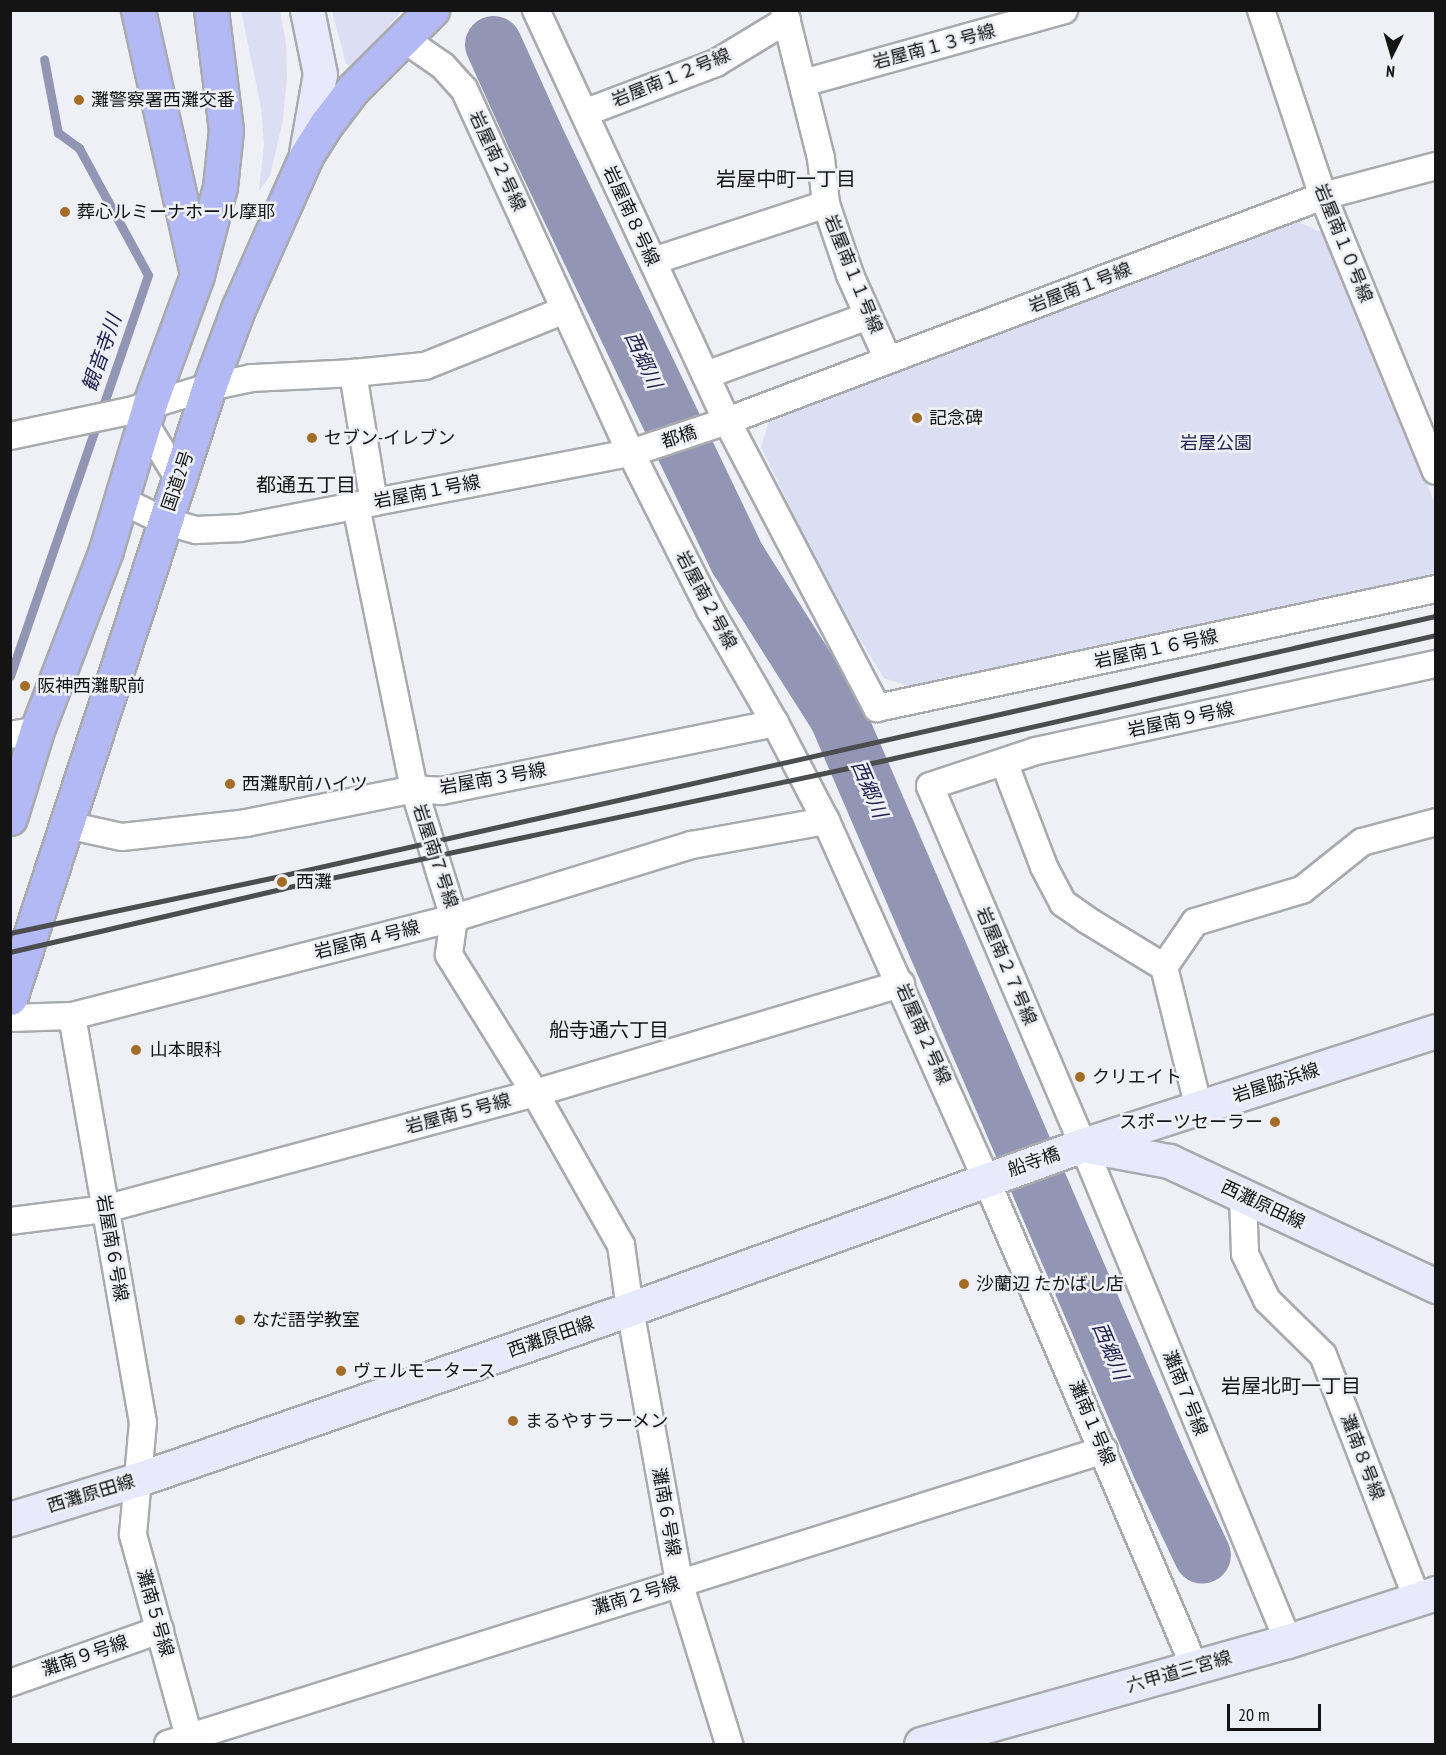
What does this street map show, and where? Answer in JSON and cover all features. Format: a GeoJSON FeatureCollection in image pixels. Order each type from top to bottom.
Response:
{"type":"FeatureCollection","features":[{"type":"Feature","properties":{"kind":"highway"},"geometry":{"type":"LineString","coordinates":[[138,10],[197,275]]}},
{"type":"Feature","properties":{"kind":"highway"},"geometry":{"type":"LineString","coordinates":[[10,818],[20,734],[106,550],[121,500],[132,413],[197,275],[220,187],[226,130],[211,10]]}},
{"type":"Feature","properties":{"kind":"highway","name":"国道2号"},"geometry":{"type":"LineString","coordinates":[[10,998],[153,565],[164,521],[238,309],[306,156],[353,88],[432,10]]}},
{"type":"Feature","properties":{"kind":"street"},"geometry":{"type":"LineString","coordinates":[[306,156],[315,115],[320,74],[307,10]]}},
{"type":"Feature","properties":{"kind":"street","name":"岩屋南８号線"},"geometry":{"type":"LineString","coordinates":[[536,10],[728,421],[877,708]]}},
{"type":"Feature","properties":{"kind":"street","name":"岩屋南１３号線"},"geometry":{"type":"LineString","coordinates":[[803,83],[1064,10]]}},
{"type":"Feature","properties":{"kind":"street","name":"岩屋南１０号線"},"geometry":{"type":"LineString","coordinates":[[1261,10],[1323,196],[1436,471]]}},
{"type":"Feature","properties":{"kind":"street","name":"岩屋南１２号線"},"geometry":{"type":"LineString","coordinates":[[584,113],[716,63],[786,16]]}},
{"type":"Feature","properties":{"kind":"street","name":"岩屋南１１号線"},"geometry":{"type":"LineString","coordinates":[[786,16],[821,158],[826,204],[850,275],[888,360]]}},
{"type":"Feature","properties":{"kind":"street","name":"岩屋南２号線"},"geometry":{"type":"LineString","coordinates":[[404,39],[442,66],[465,89],[631,453],[710,610],[775,723],[826,821],[901,984],[986,1179]]}},
{"type":"Feature","properties":{"kind":"street","name":"岩屋南１号線"},"geometry":{"type":"LineString","coordinates":[[728,421],[1323,196],[1436,166]]}},
{"type":"Feature","properties":{"kind":"street"},"geometry":{"type":"LineString","coordinates":[[652,261],[826,204]]}},
{"type":"Feature","properties":{"kind":"street"},"geometry":{"type":"LineString","coordinates":[[10,436],[80,420],[132,413],[209,387],[252,378],[353,374],[425,366],[566,310]]}},
{"type":"Feature","properties":{"kind":"street"},"geometry":{"type":"LineString","coordinates":[[706,375],[868,316]]}},
{"type":"Feature","properties":{"kind":"street","name":"岩屋南７号線"},"geometry":{"type":"LineString","coordinates":[[353,374],[365,504],[414,789],[454,918],[449,956],[535,1093],[621,1245],[630,1310]]}},
{"type":"Feature","properties":{"kind":"street"},"geometry":{"type":"LineString","coordinates":[[132,413],[179,479]]}},
{"type":"Feature","properties":{"kind":"street","name":"都橋"},"geometry":{"type":"LineString","coordinates":[[631,453],[728,421]]}},
{"type":"Feature","properties":{"kind":"street","name":"岩屋南１号線"},"geometry":{"type":"LineString","coordinates":[[121,500],[164,521],[196,530],[240,528],[631,453]]}},
{"type":"Feature","properties":{"kind":"street","name":"岩屋南１６号線"},"geometry":{"type":"LineString","coordinates":[[877,708],[1436,589]]}},
{"type":"Feature","properties":{"kind":"street","name":"岩屋南９号線"},"geometry":{"type":"LineString","coordinates":[[930,786],[1036,751],[1436,664]]}},
{"type":"Feature","properties":{"kind":"street","name":"岩屋南３号線"},"geometry":{"type":"LineString","coordinates":[[67,825],[122,837],[246,823],[414,789],[442,791],[775,723]]}},
{"type":"Feature","properties":{"kind":"street"},"geometry":{"type":"LineString","coordinates":[[1004,762],[1044,867],[1063,903],[1087,921],[1164,967],[1198,1108]]}},
{"type":"Feature","properties":{"kind":"street","name":"岩屋南２７号線"},"geometry":{"type":"LineString","coordinates":[[930,786],[1083,1145]]}},
{"type":"Feature","properties":{"kind":"street","name":"岩屋南４号線"},"geometry":{"type":"LineString","coordinates":[[10,1018],[72,1016],[454,918],[692,845],[826,821]]}},
{"type":"Feature","properties":{"kind":"street"},"geometry":{"type":"LineString","coordinates":[[1164,967],[1195,922],[1302,890],[1362,842],[1436,822]]}},
{"type":"Feature","properties":{"kind":"street","name":"岩屋南５号線"},"geometry":{"type":"LineString","coordinates":[[10,1221],[105,1209],[535,1093],[901,984]]}},
{"type":"Feature","properties":{"kind":"street","name":"岩屋南６号線"},"geometry":{"type":"LineString","coordinates":[[72,1016],[143,1422],[139,1479]]}},
{"type":"Feature","properties":{"kind":"street","name":"岩屋脇浜線"},"geometry":{"type":"LineString","coordinates":[[1083,1145],[1436,1031]]}},
{"type":"Feature","properties":{"kind":"street","name":"船寺橋"},"geometry":{"type":"LineString","coordinates":[[986,1179],[1083,1145]]}},
{"type":"Feature","properties":{"kind":"street","name":"西灘原田線"},"geometry":{"type":"LineString","coordinates":[[1083,1145],[1169,1161],[1434,1280]]}},
{"type":"Feature","properties":{"kind":"street","name":"灘南７号線"},"geometry":{"type":"LineString","coordinates":[[1083,1145],[1288,1641]]}},
{"type":"Feature","properties":{"kind":"street","name":"西灘原田線"},"geometry":{"type":"LineString","coordinates":[[10,1519],[139,1479],[630,1310],[986,1179]]}},
{"type":"Feature","properties":{"kind":"street","name":"灘南１号線"},"geometry":{"type":"LineString","coordinates":[[986,1179],[1104,1450],[1195,1668]]}},
{"type":"Feature","properties":{"kind":"street","name":"灘南８号線"},"geometry":{"type":"LineString","coordinates":[[1243,1196],[1245,1254],[1267,1300],[1323,1355],[1426,1596]]}},
{"type":"Feature","properties":{"kind":"street","name":"灘南６号線"},"geometry":{"type":"LineString","coordinates":[[630,1310],[679,1582],[729,1744]]}},
{"type":"Feature","properties":{"kind":"street","name":"灘南２号線"},"geometry":{"type":"LineString","coordinates":[[183,1742],[679,1582],[1104,1450]]}},
{"type":"Feature","properties":{"kind":"street","name":"灘南５号線"},"geometry":{"type":"LineString","coordinates":[[139,1479],[133,1535],[160,1630],[183,1742]]}},
{"type":"Feature","properties":{"kind":"street","name":"六甲道三宮線"},"geometry":{"type":"LineString","coordinates":[[921,1744],[1288,1641],[1426,1596]]}},
{"type":"Feature","properties":{"kind":"street","name":"灘南９号線"},"geometry":{"type":"LineString","coordinates":[[10,1683],[160,1630]]}},
{"type":"Feature","properties":{"kind":"green space"},"geometry":{"type":"Polygon","coordinates":[[[241,11],[280,11],[286,43],[287,76],[283,120],[270,176],[259,191],[264,145],[261,107],[241,11]]]}},
{"type":"Feature","properties":{"kind":"green space"},"geometry":{"type":"Polygon","coordinates":[[[332,11],[402,11],[353,66],[346,64],[332,11]]]}},
{"type":"Feature","properties":{"kind":"green space","name":"岩屋公園"},"geometry":{"type":"Polygon","coordinates":[[[1296,221],[1323,233],[1435,504],[1435,579],[920,690],[884,678],[834,598],[761,447],[769,420],[1296,221]]]}},
{"type":"Feature","properties":{"kind":"waterway","name":"西郷川"},"geometry":{"type":"LineString","coordinates":[[493,44],[534,135],[738,560],[837,716],[1160,1466],[1202,1555]]}},
{"type":"Feature","properties":{"kind":"waterway","name":"観音寺川"},"geometry":{"type":"LineString","coordinates":[[10,676],[148,275],[79,148],[58,133],[44,59]]}},
{"type":"Feature","properties":{"kind":"railway"},"geometry":{"type":"LineString","coordinates":[[10,933],[280,876],[1436,616]]}},
{"type":"Feature","properties":{"kind":"railway"},"geometry":{"type":"LineString","coordinates":[[10,952],[284,888],[881,761],[1436,635]]}},
{"type":"Feature","properties":{"kind":"place","name":"灘警察署西灘交番"},"geometry":{"type":"Point","coordinates":[79,100]}},
{"type":"Feature","properties":{"kind":"place","name":"葬心ルミーナホール摩耶"},"geometry":{"type":"Point","coordinates":[65,212]}},
{"type":"Feature","properties":{"kind":"place","name":"記念碑"},"geometry":{"type":"Point","coordinates":[917,418]}},
{"type":"Feature","properties":{"kind":"place","name":"セブン-イレブン"},"geometry":{"type":"Point","coordinates":[312,438]}},
{"type":"Feature","properties":{"kind":"place","name":"阪神西灘駅前"},"geometry":{"type":"Point","coordinates":[25,686]}},
{"type":"Feature","properties":{"kind":"place","name":"西灘駅前ハイツ"},"geometry":{"type":"Point","coordinates":[230,784]}},
{"type":"Feature","properties":{"kind":"place","name":"西灘"},"geometry":{"type":"Point","coordinates":[282,882]}},
{"type":"Feature","properties":{"kind":"place","name":"山本眼科"},"geometry":{"type":"Point","coordinates":[136,1050]}},
{"type":"Feature","properties":{"kind":"place","name":"クリエイト"},"geometry":{"type":"Point","coordinates":[1080,1077]}},
{"type":"Feature","properties":{"kind":"place","name":"スポーツセーラー"},"geometry":{"type":"Point","coordinates":[1275,1122]}},
{"type":"Feature","properties":{"kind":"place","name":"沙蘭辺 たかばし店"},"geometry":{"type":"Point","coordinates":[964,1284]}},
{"type":"Feature","properties":{"kind":"place","name":"なだ語学教室"},"geometry":{"type":"Point","coordinates":[240,1320]}},
{"type":"Feature","properties":{"kind":"place","name":"ヴェルモータース"},"geometry":{"type":"Point","coordinates":[341,1371]}},
{"type":"Feature","properties":{"kind":"place","name":"まるやすラーメン"},"geometry":{"type":"Point","coordinates":[513,1421]}},
{"type":"Feature","properties":{"kind":"district","name":"岩屋中町一丁目"},"geometry":{"type":"Point","coordinates":[786,179]}},
{"type":"Feature","properties":{"kind":"district","name":"都通五丁目"},"geometry":{"type":"Point","coordinates":[306,485]}},
{"type":"Feature","properties":{"kind":"district","name":"船寺通六丁目"},"geometry":{"type":"Point","coordinates":[609,1030]}},
{"type":"Feature","properties":{"kind":"district","name":"岩屋北町一丁目"},"geometry":{"type":"Point","coordinates":[1291,1386]}}]}
